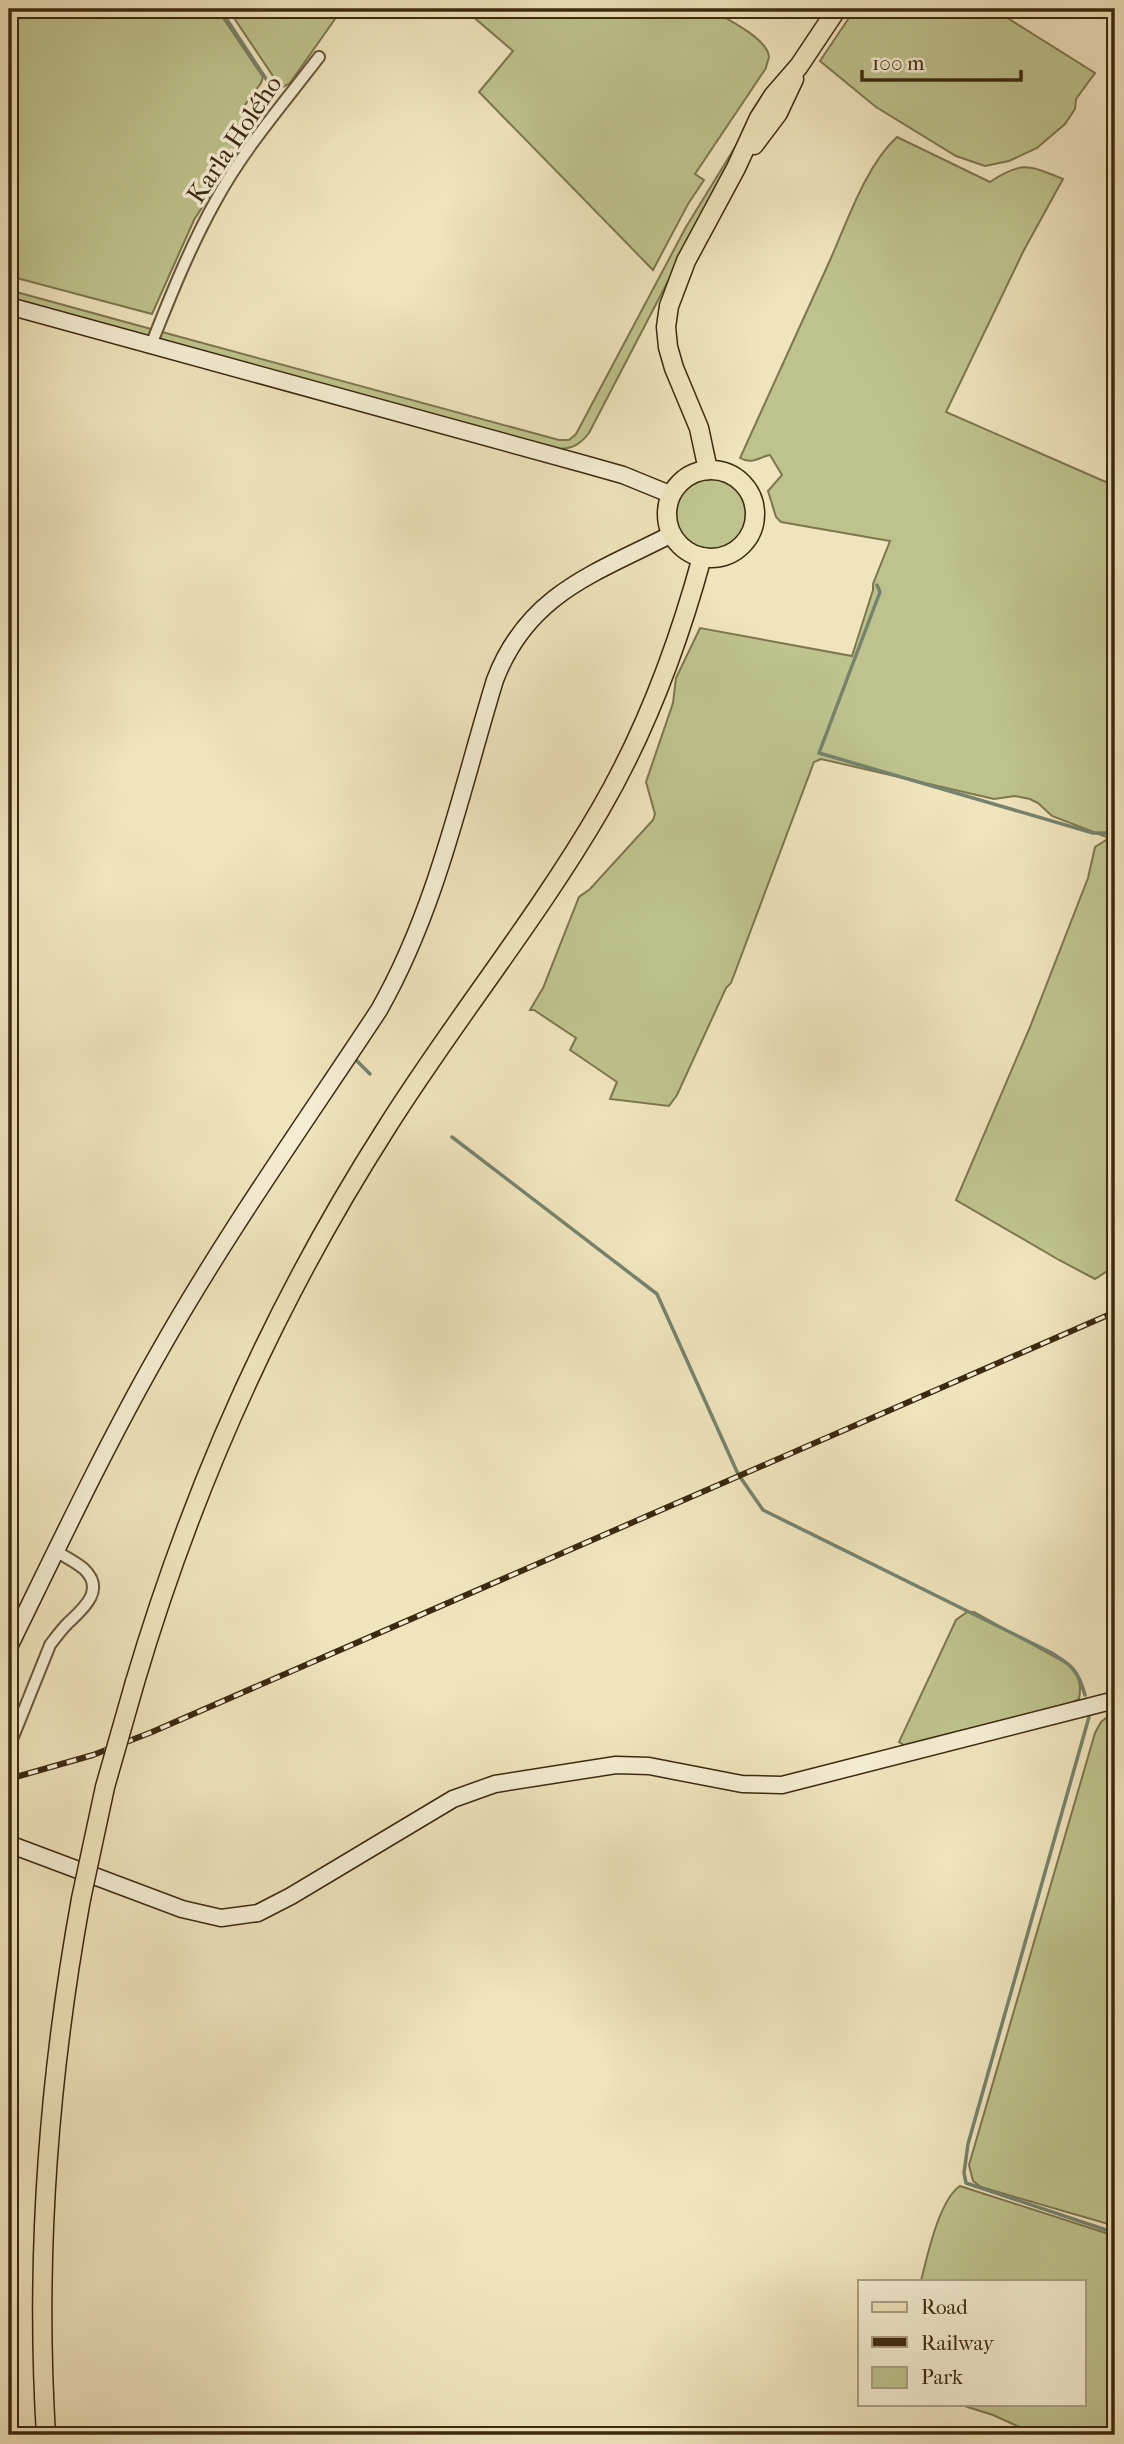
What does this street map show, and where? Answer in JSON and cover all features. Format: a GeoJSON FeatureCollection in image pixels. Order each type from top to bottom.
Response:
{"type":"FeatureCollection","features":[{"type":"Feature","properties":{"kind":"main road"},"geometry":{"type":"LineString","coordinates":[[708,470],[699,428],[670,358],[667,316],[672,295],[686,261],[736,168],[778,113],[799,66],[837,9]]}},
{"type":"Feature","properties":{"kind":"main road"},"geometry":{"type":"LineString","coordinates":[[9,306],[597,468],[672,495]]}},
{"type":"Feature","properties":{"kind":"main road"},"geometry":{"type":"LineString","coordinates":[[708,470],[725,472],[744,485],[753,499],[755,519],[748,538],[735,551],[719,557],[702,556],[683,547],[672,534],[667,514],[672,495],[686,478],[708,470]]}},
{"type":"Feature","properties":{"kind":"main road"},"geometry":{"type":"LineString","coordinates":[[9,1647],[128,1409],[191,1296],[258,1190],[373,1019],[397,978],[422,924],[495,680],[509,649],[536,612],[562,591],[672,534]]}},
{"type":"Feature","properties":{"kind":"main road"},"geometry":{"type":"LineString","coordinates":[[46,2435],[42,2288],[49,2139],[66,1991],[81,1899],[105,1787],[169,1576],[203,1485],[244,1390],[289,1296],[336,1211],[385,1129],[566,865],[601,808],[632,748],[664,675],[684,620],[702,556]]}},
{"type":"Feature","properties":{"kind":"main road"},"geometry":{"type":"LineString","coordinates":[[9,1844],[182,1909],[221,1918],[258,1913],[453,1799],[495,1784],[616,1765],[649,1766],[742,1784],[782,1785],[1115,1700]]}},
{"type":"Feature","properties":{"kind":"street","name":"Karla Holého"},"geometry":{"type":"LineString","coordinates":[[151,345],[215,202],[241,160],[319,57]]}},
{"type":"Feature","properties":{"kind":"street"},"geometry":{"type":"LineString","coordinates":[[9,1747],[50,1645],[88,1605],[92,1596],[92,1584],[86,1571],[56,1551]]}},
{"type":"Feature","properties":{"kind":"green space"},"geometry":{"type":"Polygon","coordinates":[[[9,9],[217,9],[263,77],[245,105],[252,130],[194,220],[152,314],[9,276],[9,9]]]}},
{"type":"Feature","properties":{"kind":"green space"},"geometry":{"type":"Polygon","coordinates":[[[228,9],[342,9],[290,83],[281,88],[228,9]]]}},
{"type":"Feature","properties":{"kind":"green space"},"geometry":{"type":"Polygon","coordinates":[[[464,9],[709,9],[744,29],[767,50],[769,57],[766,68],[695,174],[704,180],[653,270],[479,92],[513,51],[464,9]]]}},
{"type":"Feature","properties":{"kind":"green space"},"geometry":{"type":"Polygon","coordinates":[[[855,9],[993,9],[1095,73],[1076,99],[1075,109],[1065,124],[1037,148],[1009,161],[985,166],[956,156],[876,107],[820,61],[855,9]]]}},
{"type":"Feature","properties":{"kind":"green space"},"geometry":{"type":"Polygon","coordinates":[[[748,126],[739,152],[589,433],[578,444],[570,447],[555,449],[159,340],[162,332],[559,440],[569,440],[576,434],[686,227],[748,126]]]}},
{"type":"Feature","properties":{"kind":"green space"},"geometry":{"type":"Polygon","coordinates":[[[897,137],[990,182],[1010,171],[1025,167],[1063,179],[1024,250],[946,412],[1115,486],[1115,1266],[1095,1279],[956,1200],[1030,1027],[1088,878],[1095,847],[1109,838],[1052,816],[1030,799],[1015,796],[994,799],[821,759],[814,762],[731,983],[726,988],[677,1095],[669,1106],[610,1099],[617,1082],[570,1050],[576,1038],[530,1010],[543,988],[579,897],[590,889],[653,820],[655,814],[646,782],[673,703],[676,678],[700,628],[852,656],[873,584],[890,541],[781,522],[776,517],[768,491],[782,475],[770,455],[752,461],[740,458],[859,193],[876,162],[897,137]]]}},
{"type":"Feature","properties":{"kind":"green space"},"geometry":{"type":"Polygon","coordinates":[[[9,290],[151,329],[148,337],[9,299],[9,290]]]}},
{"type":"Feature","properties":{"kind":"green space"},"geometry":{"type":"Polygon","coordinates":[[[711,479],[736,489],[746,514],[736,539],[711,549],[686,539],[676,514],[686,489],[711,479]]]}},
{"type":"Feature","properties":{"kind":"green space"},"geometry":{"type":"Polygon","coordinates":[[[967,1612],[974,1612],[1068,1664],[1079,1680],[1079,1699],[904,1745],[899,1742],[956,1620],[967,1612]]]}},
{"type":"Feature","properties":{"kind":"green space"},"geometry":{"type":"Polygon","coordinates":[[[1115,1711],[1115,2226],[981,2187],[973,2181],[969,2165],[1095,1733],[1101,1722],[1115,1711]]]}},
{"type":"Feature","properties":{"kind":"green space"},"geometry":{"type":"Polygon","coordinates":[[[960,2186],[1115,2236],[1115,2435],[1037,2435],[993,2415],[964,2406],[1086,2406],[1086,2280],[921,2280],[940,2216],[960,2186]]]}},
{"type":"Feature","properties":{"kind":"waterway"},"geometry":{"type":"LineString","coordinates":[[220,9],[274,91]]}},
{"type":"Feature","properties":{"kind":"waterway"},"geometry":{"type":"LineString","coordinates":[[877,585],[880,592],[819,753],[1093,833],[1115,833]]}},
{"type":"Feature","properties":{"kind":"waterway"},"geometry":{"type":"LineString","coordinates":[[356,1060],[370,1074]]}},
{"type":"Feature","properties":{"kind":"waterway"},"geometry":{"type":"LineString","coordinates":[[452,1137],[657,1294],[738,1474],[763,1510],[1050,1652],[1073,1669],[1085,1695]]}},
{"type":"Feature","properties":{"kind":"waterway"},"geometry":{"type":"LineString","coordinates":[[1089,1717],[968,2144],[964,2173],[966,2183],[1115,2233]]}},
{"type":"Feature","properties":{"kind":"railway"},"geometry":{"type":"LineString","coordinates":[[9,1779],[93,1755],[152,1732],[1115,1312]]}}]}
